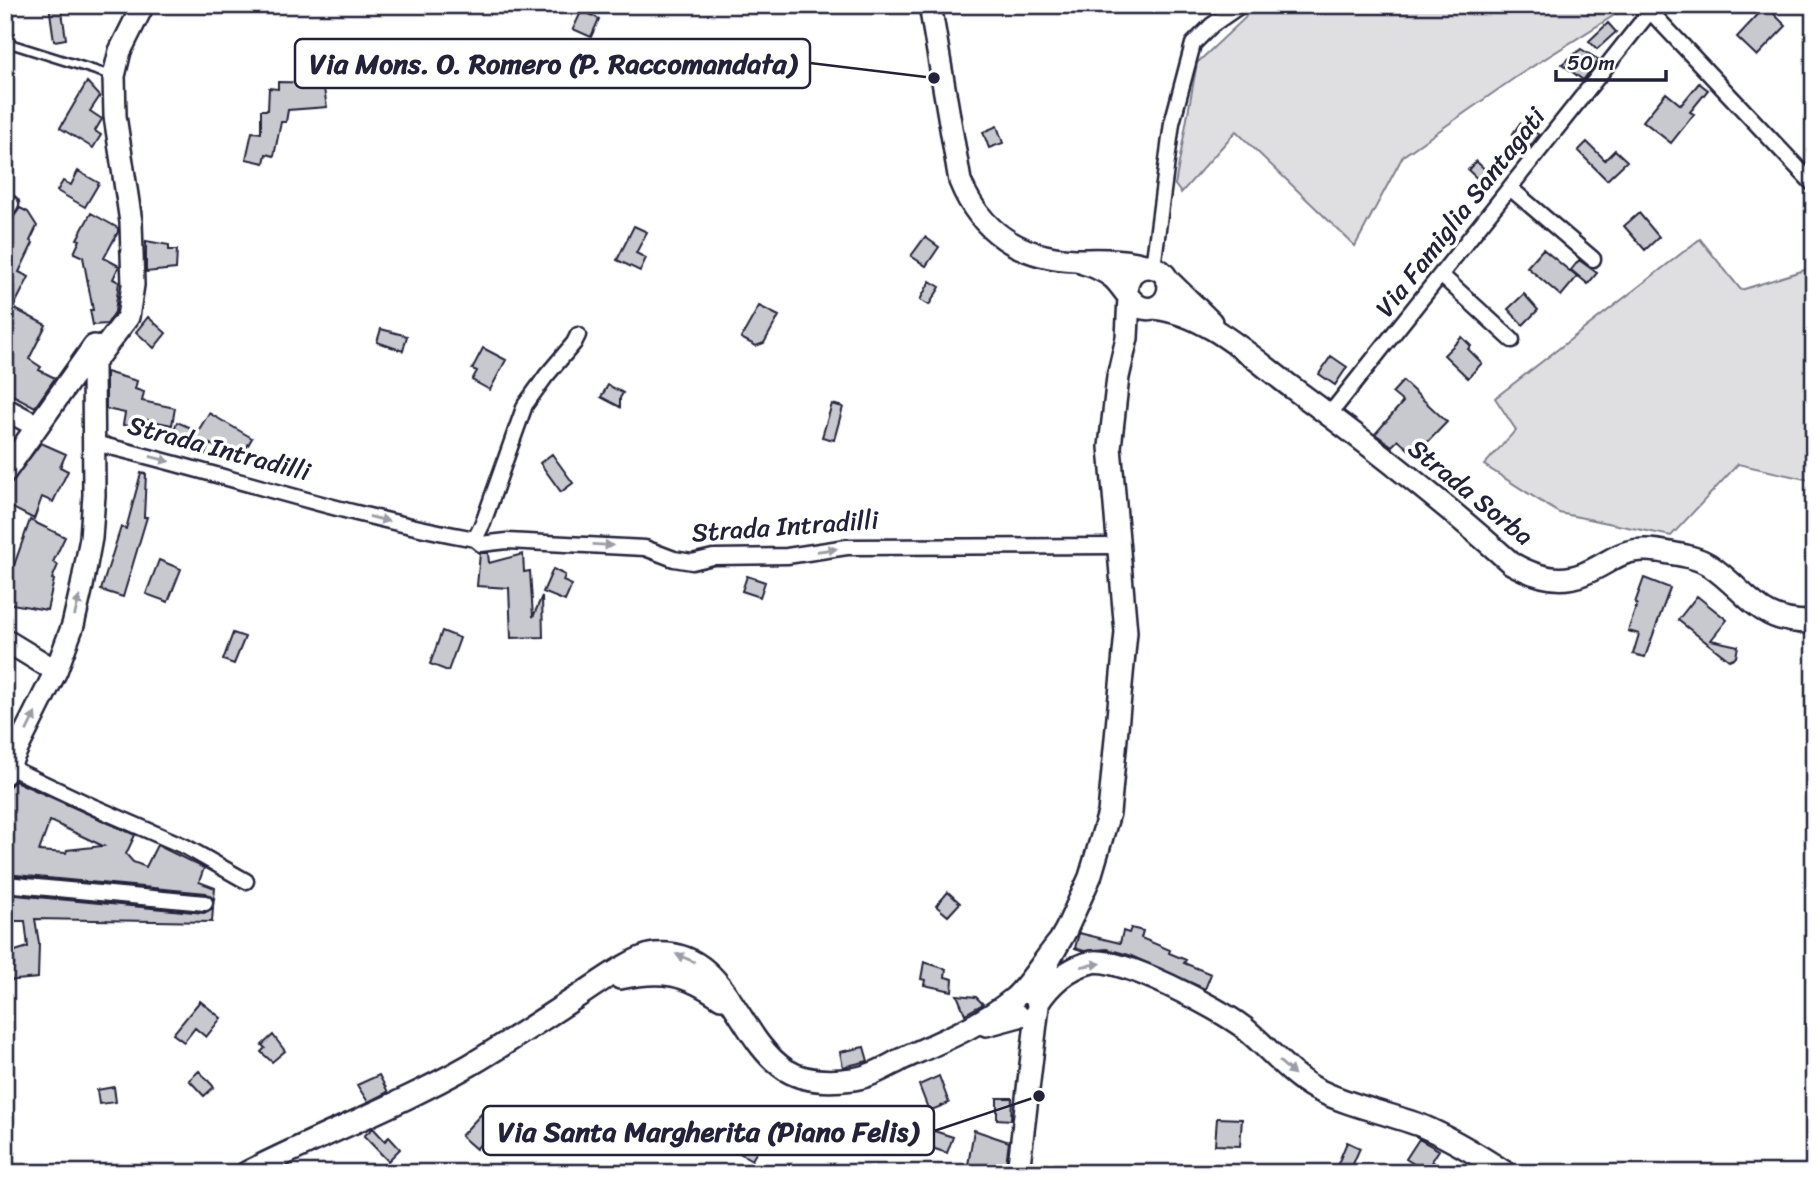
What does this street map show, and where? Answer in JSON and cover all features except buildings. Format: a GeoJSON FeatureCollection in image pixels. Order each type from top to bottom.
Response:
{"type":"FeatureCollection","features":[{"type":"Feature","properties":{"kind":"street"},"geometry":{"type":"LineString","coordinates":[[5,472],[81,363],[131,301],[131,222],[115,116],[114,76],[120,51],[143,5]]}},
{"type":"Feature","properties":{"kind":"street"},"geometry":{"type":"LineString","coordinates":[[930,5],[960,181],[972,206],[992,230],[1010,243],[1035,253],[1099,268],[1110,275],[1136,305],[1167,309],[1189,317],[1229,341]]}},
{"type":"Feature","properties":{"kind":"street"},"geometry":{"type":"LineString","coordinates":[[1126,338],[1138,317],[1165,299],[1168,285],[1157,271],[1172,123],[1193,44],[1212,25],[1241,5]]}},
{"type":"Feature","properties":{"kind":"street"},"geometry":{"type":"LineString","coordinates":[[1652,8],[1814,185]]}},
{"type":"Feature","properties":{"kind":"street","name":"Via Famiglia Santagati"},"geometry":{"type":"LineString","coordinates":[[1329,415],[1652,8]]}},
{"type":"Feature","properties":{"kind":"street"},"geometry":{"type":"LineString","coordinates":[[1510,188],[1593,259]]}},
{"type":"Feature","properties":{"kind":"street"},"geometry":{"type":"LineString","coordinates":[[1074,260],[1133,261],[1157,271],[1206,315],[1229,341]]}},
{"type":"Feature","properties":{"kind":"street"},"geometry":{"type":"LineString","coordinates":[[1018,1173],[1033,1047],[1026,1005],[1090,877],[1109,813],[1126,632],[1110,447],[1118,377],[1126,338],[1127,286],[1137,269],[1157,271]]}},
{"type":"Feature","properties":{"kind":"street"},"geometry":{"type":"LineString","coordinates":[[1441,275],[1512,340]]}},
{"type":"Feature","properties":{"kind":"street","name":"Strada Intradilli"},"geometry":{"type":"LineString","coordinates":[[7,770],[56,671],[73,625],[89,550],[94,495],[93,363],[128,317],[131,301]]}},
{"type":"Feature","properties":{"kind":"street"},"geometry":{"type":"LineString","coordinates":[[475,539],[525,405],[578,335]]}},
{"type":"Feature","properties":{"kind":"street","name":"Strada Sorba"},"geometry":{"type":"LineString","coordinates":[[1229,341],[1413,480],[1511,562],[1526,571],[1547,577],[1567,578],[1583,574],[1621,553],[1636,549],[1676,554],[1708,564],[1757,608],[1789,622],[1814,622]]}},
{"type":"Feature","properties":{"kind":"street"},"geometry":{"type":"LineString","coordinates":[[5,409],[37,426]]}},
{"type":"Feature","properties":{"kind":"street","name":"Strada Intradilli"},"geometry":{"type":"LineString","coordinates":[[94,443],[172,462],[331,508],[418,529],[475,539],[481,544],[507,541],[645,548],[674,559],[692,562],[713,557],[787,556],[847,548],[1118,546]]}},
{"type":"Feature","properties":{"kind":"street"},"geometry":{"type":"LineString","coordinates":[[5,640],[56,671]]}},
{"type":"Feature","properties":{"kind":"street"},"geometry":{"type":"LineString","coordinates":[[7,770],[186,847],[246,881]]}},
{"type":"Feature","properties":{"kind":"street"},"geometry":{"type":"LineString","coordinates":[[5,884],[205,903]]}},
{"type":"Feature","properties":{"kind":"street"},"geometry":{"type":"LineString","coordinates":[[246,1173],[468,1065],[620,969],[652,954],[677,954],[698,964],[717,979],[732,1005],[775,1061],[799,1077],[818,1080],[855,1079],[868,1075],[1026,1005],[1080,966],[1094,962],[1125,968],[1194,996],[1225,1013],[1289,1070],[1315,1088],[1436,1132],[1506,1173]]}},
{"type":"Feature","properties":{"kind":"lane"},"geometry":{"type":"LineString","coordinates":[[5,42],[114,76]]}},
{"type":"Feature","properties":{"kind":"shaded area"},"geometry":{"type":"Polygon","coordinates":[[[1252,5],[1607,5],[1616,14],[1516,77],[1403,156],[1355,246],[1236,131],[1181,193],[1175,185],[1197,63],[1245,18],[1252,5]]]}},
{"type":"Feature","properties":{"kind":"shaded area"},"geometry":{"type":"Polygon","coordinates":[[[1700,239],[1741,290],[1814,267],[1814,481],[1738,464],[1671,536],[1559,513],[1484,465],[1516,430],[1495,398],[1700,239]]]}},
{"type":"Feature","properties":{"kind":"place","name":"Via Mons. O. Romero (P. Raccomandata)"},"geometry":{"type":"Point","coordinates":[934,78]}},
{"type":"Feature","properties":{"kind":"place","name":"Via Santa Margherita (Piano Felis)"},"geometry":{"type":"Point","coordinates":[1039,1096]}}]}
